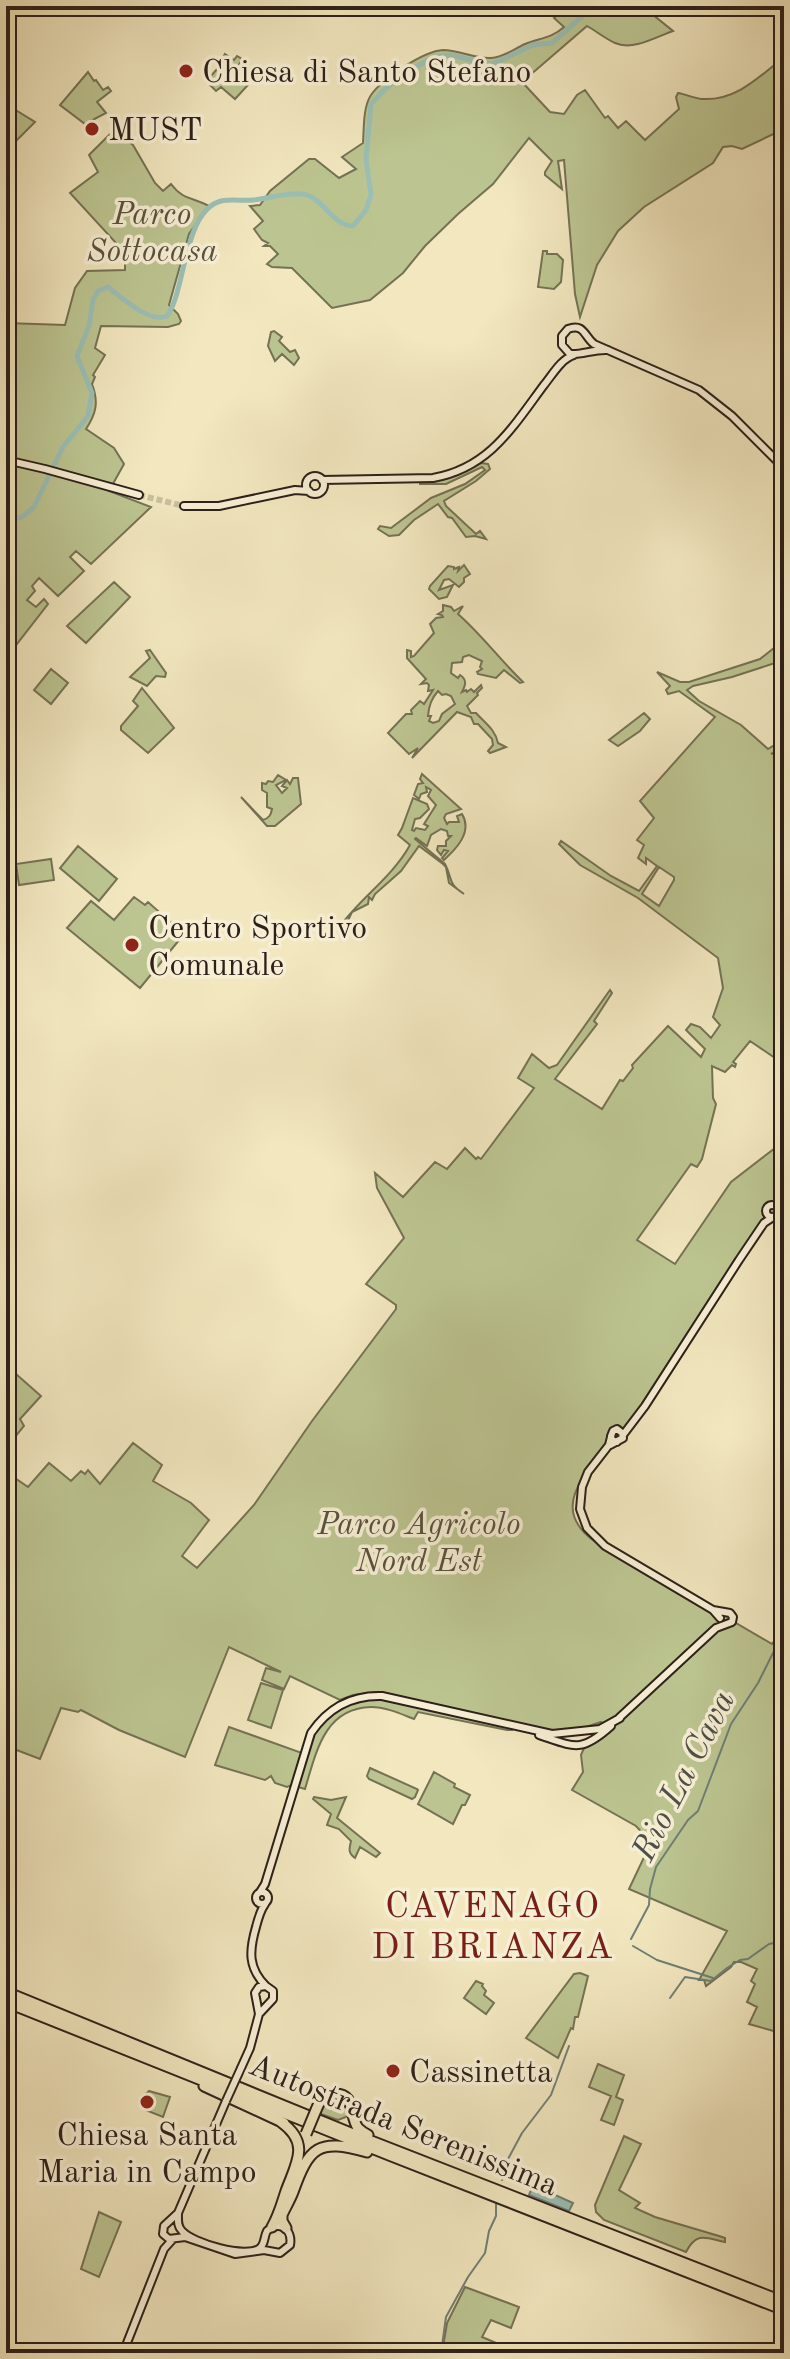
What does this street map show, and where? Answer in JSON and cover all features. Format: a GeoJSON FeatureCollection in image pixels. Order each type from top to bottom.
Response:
{"type":"FeatureCollection","features":[{"type":"Feature","properties":{"kind":"highway","name":"Autostrada Serenissima"},"geometry":{"type":"LineString","coordinates":[[6,1992],[784,2302]]}},
{"type":"Feature","properties":{"kind":"highway","name":"Autostrada Serenissima"},"geometry":{"type":"LineString","coordinates":[[6,2002],[784,2310]]}},
{"type":"Feature","properties":{"kind":"highway"},"geometry":{"type":"LineString","coordinates":[[155,2060],[161,2066],[284,2123],[281,2122],[295,2136],[299,2152],[282,2215],[286,2228]]}},
{"type":"Feature","properties":{"kind":"highway"},"geometry":{"type":"LineString","coordinates":[[243,2089],[335,2122],[349,2116],[350,2102]]}},
{"type":"Feature","properties":{"kind":"highway"},"geometry":{"type":"LineString","coordinates":[[290,2190],[302,2159],[306,2134],[322,2099],[330,2094],[342,2095],[350,2102],[356,2124],[363,2132],[438,2161],[497,2189]]}},
{"type":"Feature","properties":{"kind":"highway"},"geometry":{"type":"LineString","coordinates":[[272,2227],[308,2157],[323,2147],[342,2146],[383,2158],[389,2155]]}},
{"type":"Feature","properties":{"kind":"main road"},"geometry":{"type":"LineString","coordinates":[[555,371],[564,332],[574,327],[584,330],[589,339],[608,350],[688,384],[715,401],[784,468]]}},
{"type":"Feature","properties":{"kind":"main road"},"geometry":{"type":"LineString","coordinates":[[184,506],[219,506],[307,488],[317,493],[323,484],[344,480],[433,478],[455,473],[482,459],[499,444],[555,371],[567,358],[581,353],[589,339]]}},
{"type":"Feature","properties":{"kind":"main road"},"geometry":{"type":"LineString","coordinates":[[561,342],[567,352],[608,350]]}},
{"type":"Feature","properties":{"kind":"main road"},"geometry":{"type":"LineString","coordinates":[[6,460],[139,495]]}},
{"type":"Feature","properties":{"kind":"main road"},"geometry":{"type":"LineString","coordinates":[[307,488],[308,479],[313,476],[323,484]]}},
{"type":"Feature","properties":{"kind":"main road"},"geometry":{"type":"LineString","coordinates":[[614,1440],[613,1431],[621,1432],[636,1420],[770,1215],[767,1208],[775,1206],[783,1195]]}},
{"type":"Feature","properties":{"kind":"main road"},"geometry":{"type":"LineString","coordinates":[[509,1724],[570,1745],[589,1744],[716,1628],[722,1618],[603,1545],[590,1532],[581,1512],[580,1492],[588,1472],[607,1447],[614,1440],[622,1440],[621,1432]]}},
{"type":"Feature","properties":{"kind":"main road"},"geometry":{"type":"LineString","coordinates":[[264,1893],[307,1742],[316,1725],[333,1709],[356,1698],[382,1696],[546,1733],[575,1733],[603,1728],[623,1715]]}},
{"type":"Feature","properties":{"kind":"main road"},"geometry":{"type":"LineString","coordinates":[[586,1731],[592,1736],[589,1744]]}},
{"type":"Feature","properties":{"kind":"main road"},"geometry":{"type":"LineString","coordinates":[[570,1745],[570,1738],[575,1733]]}},
{"type":"Feature","properties":{"kind":"main road"},"geometry":{"type":"LineString","coordinates":[[262,2004],[255,1996],[257,1989],[247,1951],[261,1903],[269,1899],[264,1893]]}},
{"type":"Feature","properties":{"kind":"main road"},"geometry":{"type":"LineString","coordinates":[[262,2004],[272,2001],[273,1991],[254,1969],[250,1955],[261,1903],[256,1896],[264,1893]]}},
{"type":"Feature","properties":{"kind":"main road"},"geometry":{"type":"LineString","coordinates":[[257,1989],[266,1986]]}},
{"type":"Feature","properties":{"kind":"main road"},"geometry":{"type":"LineString","coordinates":[[123,2353],[164,2249],[163,2228],[178,2213],[250,2048],[262,2004]]}},
{"type":"Feature","properties":{"kind":"main road"},"geometry":{"type":"LineString","coordinates":[[164,2249],[179,2234],[178,2213]]}},
{"type":"Feature","properties":{"kind":"main road"},"geometry":{"type":"LineString","coordinates":[[164,2235],[174,2239],[185,2237],[235,2254],[280,2253],[289,2247],[291,2236],[286,2228],[272,2227],[257,2250],[234,2252],[187,2236],[175,2223],[168,2223]]}},
{"type":"Feature","properties":{"kind":"main road"},"geometry":{"type":"LineString","coordinates":[[264,2242],[269,2251]]}},
{"type":"Feature","properties":{"kind":"green space"},"geometry":{"type":"Polygon","coordinates":[[[551,6],[642,6],[673,31],[644,42],[622,45],[587,26],[522,82],[550,112],[564,114],[577,95],[585,90],[605,118],[608,116],[618,128],[626,121],[645,140],[679,109],[678,93],[702,99],[726,96],[756,80],[784,57],[784,129],[742,149],[723,147],[713,163],[644,207],[618,231],[597,265],[580,317],[575,294],[564,160],[558,161],[562,189],[545,175],[552,161],[529,138],[493,184],[425,246],[403,273],[370,300],[332,308],[292,268],[267,264],[278,254],[270,246],[264,246],[268,243],[254,229],[263,221],[250,206],[260,205],[270,191],[309,159],[315,159],[339,178],[356,169],[342,157],[363,143],[368,100],[377,88],[404,66],[435,52],[449,50],[491,58],[550,36],[564,27],[554,18],[558,14],[548,10],[551,6]]]}},
{"type":"Feature","properties":{"kind":"green space"},"geometry":{"type":"Polygon","coordinates":[[[225,54],[234,60],[237,56],[242,59],[241,69],[253,76],[235,99],[221,87],[216,91],[210,85],[213,81],[210,77],[225,60],[225,54]]]}},
{"type":"Feature","properties":{"kind":"green space"},"geometry":{"type":"Polygon","coordinates":[[[88,72],[103,90],[108,87],[111,91],[97,102],[106,113],[85,124],[60,105],[88,72]]]}},
{"type":"Feature","properties":{"kind":"green space"},"geometry":{"type":"Polygon","coordinates":[[[14,109],[35,122],[15,142],[10,139],[12,135],[8,131],[13,127],[6,130],[6,118],[14,109]]]}},
{"type":"Feature","properties":{"kind":"green space","name":"Parco Sottocasa"},"geometry":{"type":"Polygon","coordinates":[[[114,130],[133,145],[163,191],[171,184],[184,196],[209,206],[189,234],[169,305],[178,314],[179,324],[168,327],[101,326],[95,348],[105,355],[93,375],[95,408],[86,429],[114,448],[124,464],[109,491],[151,507],[91,564],[76,551],[70,557],[84,571],[58,596],[39,578],[32,586],[35,591],[27,600],[36,607],[44,599],[48,604],[6,658],[6,323],[65,325],[75,288],[87,271],[125,270],[128,256],[70,193],[98,172],[89,155],[114,130]]]}},
{"type":"Feature","properties":{"kind":"green space"},"geometry":{"type":"Polygon","coordinates":[[[543,251],[557,254],[563,260],[561,282],[554,289],[538,287],[543,251]]]}},
{"type":"Feature","properties":{"kind":"green space"},"geometry":{"type":"Polygon","coordinates":[[[271,332],[282,337],[279,341],[290,352],[295,350],[299,358],[294,365],[282,354],[275,361],[268,346],[271,332]]]}},
{"type":"Feature","properties":{"kind":"green space"},"geometry":{"type":"Polygon","coordinates":[[[481,463],[488,464],[490,469],[444,501],[476,534],[480,531],[486,539],[466,537],[438,504],[414,520],[399,535],[389,536],[378,529],[380,526],[391,528],[431,498],[465,484],[485,470],[482,467],[446,484],[420,482],[445,479],[481,463]]]}},
{"type":"Feature","properties":{"kind":"green space"},"geometry":{"type":"Polygon","coordinates":[[[464,565],[470,574],[459,587],[449,579],[444,580],[439,590],[453,585],[447,597],[439,599],[429,589],[448,566],[454,569],[459,567],[458,571],[464,565]]]}},
{"type":"Feature","properties":{"kind":"green space"},"geometry":{"type":"Polygon","coordinates":[[[114,582],[130,597],[86,643],[67,626],[114,582]]]}},
{"type":"Feature","properties":{"kind":"green space"},"geometry":{"type":"Polygon","coordinates":[[[443,605],[454,611],[463,606],[458,614],[523,682],[520,683],[504,670],[496,678],[478,674],[482,661],[469,655],[463,657],[462,662],[452,663],[451,673],[458,678],[460,675],[465,681],[462,692],[471,689],[474,692],[481,685],[478,695],[467,706],[471,713],[476,713],[489,726],[498,743],[506,747],[490,753],[492,739],[478,724],[474,724],[471,717],[457,712],[412,758],[418,748],[409,754],[388,733],[406,714],[412,714],[411,710],[420,701],[424,704],[433,690],[428,691],[427,683],[421,684],[426,679],[407,658],[407,650],[411,651],[411,657],[414,656],[434,633],[430,624],[436,618],[443,617],[438,614],[443,611],[443,605]],[[438,691],[430,706],[428,716],[431,716],[429,721],[433,723],[439,721],[442,714],[455,704],[451,696],[438,691]]]}},
{"type":"Feature","properties":{"kind":"green space","name":"Parco Agricolo Nord Est"},"geometry":{"type":"Polygon","coordinates":[[[784,640],[784,652],[774,659],[775,663],[687,690],[699,701],[741,725],[768,749],[784,739],[784,745],[771,754],[784,749],[784,1064],[750,1041],[733,1062],[735,1067],[732,1065],[725,1072],[712,1066],[716,1104],[702,1159],[697,1167],[691,1164],[637,1240],[675,1264],[731,1182],[784,1138],[784,1187],[772,1205],[777,1209],[776,1213],[767,1213],[632,1422],[582,1481],[574,1496],[573,1512],[580,1528],[597,1543],[722,1615],[729,1614],[731,1620],[772,1644],[784,1627],[784,2034],[749,2024],[757,2007],[747,2002],[755,1984],[751,1981],[757,1969],[734,1962],[706,1986],[704,1980],[699,1980],[727,1931],[629,1889],[647,1851],[648,1839],[636,1826],[572,1790],[583,1772],[581,1755],[584,1748],[609,1730],[593,1738],[591,1732],[606,1727],[601,1722],[577,1730],[550,1732],[377,1692],[340,1700],[290,1676],[284,1689],[262,1680],[266,1668],[281,1672],[229,1647],[185,1757],[119,1730],[81,1710],[61,1708],[40,1759],[6,1746],[6,1472],[28,1487],[49,1463],[71,1481],[81,1471],[85,1474],[88,1470],[100,1484],[133,1443],[162,1465],[153,1481],[191,1503],[209,1520],[182,1556],[197,1568],[254,1505],[396,1309],[396,1305],[366,1284],[404,1238],[377,1188],[375,1173],[403,1197],[435,1162],[447,1169],[465,1148],[476,1159],[481,1159],[534,1088],[518,1078],[532,1054],[549,1068],[557,1065],[610,990],[612,993],[594,1021],[597,1024],[555,1079],[602,1109],[620,1080],[623,1081],[632,1065],[668,1026],[701,1057],[705,1049],[686,1030],[691,1024],[700,1027],[711,1038],[720,1025],[713,1017],[723,988],[718,958],[638,898],[580,865],[559,844],[561,841],[611,876],[639,891],[657,866],[646,858],[646,864],[638,858],[644,845],[637,840],[654,818],[640,801],[715,717],[679,691],[668,694],[666,690],[670,686],[657,672],[680,682],[689,682],[760,659],[784,640]],[[659,867],[642,894],[659,906],[674,877],[659,867]]]}},
{"type":"Feature","properties":{"kind":"green space"},"geometry":{"type":"Polygon","coordinates":[[[150,650],[166,673],[165,677],[156,676],[147,686],[130,677],[150,658],[146,651],[150,650]]]}},
{"type":"Feature","properties":{"kind":"green space"},"geometry":{"type":"Polygon","coordinates":[[[51,669],[68,683],[51,704],[34,690],[51,669]]]}},
{"type":"Feature","properties":{"kind":"green space"},"geometry":{"type":"Polygon","coordinates":[[[142,688],[174,728],[148,753],[121,730],[138,706],[133,701],[142,688]]]}},
{"type":"Feature","properties":{"kind":"green space"},"geometry":{"type":"Polygon","coordinates":[[[644,713],[650,719],[640,731],[618,746],[609,740],[644,713]]]}},
{"type":"Feature","properties":{"kind":"green space"},"geometry":{"type":"Polygon","coordinates":[[[422,774],[461,809],[446,814],[447,824],[459,822],[457,816],[462,814],[465,821],[462,840],[444,860],[442,858],[448,851],[444,850],[441,855],[437,850],[438,846],[446,846],[451,836],[447,831],[441,829],[431,835],[427,846],[415,839],[445,864],[458,890],[449,883],[446,867],[419,846],[401,871],[372,900],[369,897],[368,904],[352,912],[345,927],[341,925],[349,915],[358,905],[395,867],[410,845],[398,835],[413,798],[427,804],[429,809],[415,819],[412,830],[425,830],[428,826],[424,824],[436,805],[428,796],[431,790],[426,787],[427,792],[421,794],[419,799],[414,795],[418,784],[423,783],[420,779],[422,774]]]}},
{"type":"Feature","properties":{"kind":"green space"},"geometry":{"type":"Polygon","coordinates":[[[278,775],[286,780],[276,785],[282,793],[287,788],[282,786],[287,780],[290,784],[293,778],[298,778],[301,804],[275,826],[267,826],[241,797],[263,820],[267,818],[272,809],[267,807],[267,793],[262,790],[262,783],[273,782],[278,775]]]}},
{"type":"Feature","properties":{"kind":"green space"},"geometry":{"type":"Polygon","coordinates":[[[78,846],[117,879],[99,901],[60,868],[78,846]]]}},
{"type":"Feature","properties":{"kind":"green space"},"geometry":{"type":"Polygon","coordinates":[[[51,859],[54,880],[19,885],[16,864],[51,859]]]}},
{"type":"Feature","properties":{"kind":"green space","name":"Centro Sportivo Comunale"},"geometry":{"type":"Polygon","coordinates":[[[134,897],[145,905],[148,902],[184,934],[140,988],[67,928],[91,901],[114,920],[134,897]]]}},
{"type":"Feature","properties":{"kind":"green space"},"geometry":{"type":"Polygon","coordinates":[[[6,1363],[41,1396],[20,1419],[24,1426],[6,1448],[6,1363]]]}},
{"type":"Feature","properties":{"kind":"green space"},"geometry":{"type":"Polygon","coordinates":[[[261,1683],[283,1690],[271,1728],[248,1720],[261,1683]]]}},
{"type":"Feature","properties":{"kind":"green space"},"geometry":{"type":"Polygon","coordinates":[[[382,1697],[513,1727],[507,1730],[418,1712],[414,1719],[377,1707],[355,1709],[332,1724],[318,1747],[305,1789],[298,1787],[308,1747],[328,1716],[350,1701],[382,1697]]]}},
{"type":"Feature","properties":{"kind":"green space"},"geometry":{"type":"Polygon","coordinates":[[[229,1727],[302,1753],[292,1785],[287,1787],[275,1783],[271,1776],[265,1780],[215,1765],[229,1727]]]}},
{"type":"Feature","properties":{"kind":"green space"},"geometry":{"type":"Polygon","coordinates":[[[370,1768],[417,1789],[415,1797],[412,1799],[369,1779],[370,1768]]]}},
{"type":"Feature","properties":{"kind":"green space"},"geometry":{"type":"Polygon","coordinates":[[[434,1772],[470,1795],[453,1824],[418,1804],[434,1772]]]}},
{"type":"Feature","properties":{"kind":"green space"},"geometry":{"type":"Polygon","coordinates":[[[314,1797],[331,1800],[346,1797],[337,1818],[380,1853],[376,1857],[360,1847],[355,1858],[350,1851],[351,1841],[339,1829],[327,1825],[331,1814],[314,1797]]]}},
{"type":"Feature","properties":{"kind":"green space"},"geometry":{"type":"Polygon","coordinates":[[[574,1974],[588,1976],[578,2017],[575,2017],[573,2029],[558,2058],[526,2038],[574,1974]]]}},
{"type":"Feature","properties":{"kind":"green space"},"geometry":{"type":"Polygon","coordinates":[[[476,1981],[483,1984],[484,1995],[494,2003],[486,2014],[464,1998],[476,1981]]]}},
{"type":"Feature","properties":{"kind":"green space"},"geometry":{"type":"Polygon","coordinates":[[[598,2064],[624,2075],[616,2097],[623,2100],[614,2125],[601,2120],[611,2096],[589,2087],[598,2064]]]}},
{"type":"Feature","properties":{"kind":"green space"},"geometry":{"type":"Polygon","coordinates":[[[149,2091],[170,2097],[163,2117],[143,2109],[139,2100],[149,2091]]]}},
{"type":"Feature","properties":{"kind":"green space"},"geometry":{"type":"Polygon","coordinates":[[[342,2097],[350,2110],[346,2117],[338,2120],[318,2113],[327,2098],[342,2097]]]}},
{"type":"Feature","properties":{"kind":"green space"},"geometry":{"type":"Polygon","coordinates":[[[624,2136],[641,2144],[619,2190],[640,2203],[635,2208],[725,2238],[725,2242],[698,2239],[686,2252],[604,2220],[596,2212],[595,2205],[624,2136]]]}},
{"type":"Feature","properties":{"kind":"green space"},"geometry":{"type":"Polygon","coordinates":[[[99,2212],[121,2222],[99,2277],[81,2269],[99,2212]]]}},
{"type":"Feature","properties":{"kind":"green space"},"geometry":{"type":"Polygon","coordinates":[[[465,2287],[519,2307],[511,2328],[491,2320],[482,2337],[501,2345],[497,2353],[442,2353],[447,2323],[465,2287]]]}},
{"type":"Feature","properties":{"kind":"water"},"geometry":{"type":"Polygon","coordinates":[[[533,2185],[573,2203],[569,2211],[529,2195],[533,2185]]]}},
{"type":"Feature","properties":{"kind":"waterway"},"geometry":{"type":"LineString","coordinates":[[6,523],[22,517],[34,507],[63,447],[88,416],[92,393],[77,356],[98,291],[108,287],[144,313],[167,316],[199,220],[209,208],[221,201],[302,194],[316,200],[339,221],[353,226],[366,210],[371,195],[366,159],[371,104],[387,87],[434,57],[453,55],[493,64],[533,45],[552,43],[594,6]]}},
{"type":"Feature","properties":{"kind":"waterway","name":"Rio La Cava"},"geometry":{"type":"LineString","coordinates":[[631,1939],[649,1905],[656,1867],[688,1820],[698,1811],[731,1724],[784,1637]]}},
{"type":"Feature","properties":{"kind":"waterway"},"geometry":{"type":"LineString","coordinates":[[670,1998],[685,1977],[711,1981],[769,1944],[784,1941]]}},
{"type":"Feature","properties":{"kind":"waterway","name":"Rio La Cava"},"geometry":{"type":"LineString","coordinates":[[633,1946],[657,1960],[713,1978]]}},
{"type":"Feature","properties":{"kind":"waterway","name":"Rio La Cava"},"geometry":{"type":"LineString","coordinates":[[502,2180],[508,2159],[522,2133],[551,2095],[569,2046]]}},
{"type":"Feature","properties":{"kind":"waterway","name":"Rio La Cava"},"geometry":{"type":"LineString","coordinates":[[441,2353],[446,2317],[485,2253],[489,2231],[496,2216],[496,2203]]}},
{"type":"Feature","properties":{"kind":"waterway"},"geometry":{"type":"LineString","coordinates":[[767,2353],[784,2327]]}},
{"type":"Feature","properties":{"kind":"tunnel"},"geometry":{"type":"LineString","coordinates":[[139,495],[184,506]]}},
{"type":"Feature","properties":{"kind":"place","name":"Chiesa di Santo Stefano"},"geometry":{"type":"Point","coordinates":[186,71]}},
{"type":"Feature","properties":{"kind":"place","name":"MUST"},"geometry":{"type":"Point","coordinates":[92,129]}},
{"type":"Feature","properties":{"kind":"place","name":"Centro Sportivo Comunale"},"geometry":{"type":"Point","coordinates":[132,945]}},
{"type":"Feature","properties":{"kind":"place","name":"Cassinetta"},"geometry":{"type":"Point","coordinates":[393,2071]}},
{"type":"Feature","properties":{"kind":"place","name":"Chiesa Santa Maria in Campo"},"geometry":{"type":"Point","coordinates":[147,2102]}},
{"type":"Feature","properties":{"kind":"district","name":"CAVENAGO DI BRIANZA"},"geometry":{"type":"Point","coordinates":[493,1924]}}]}
